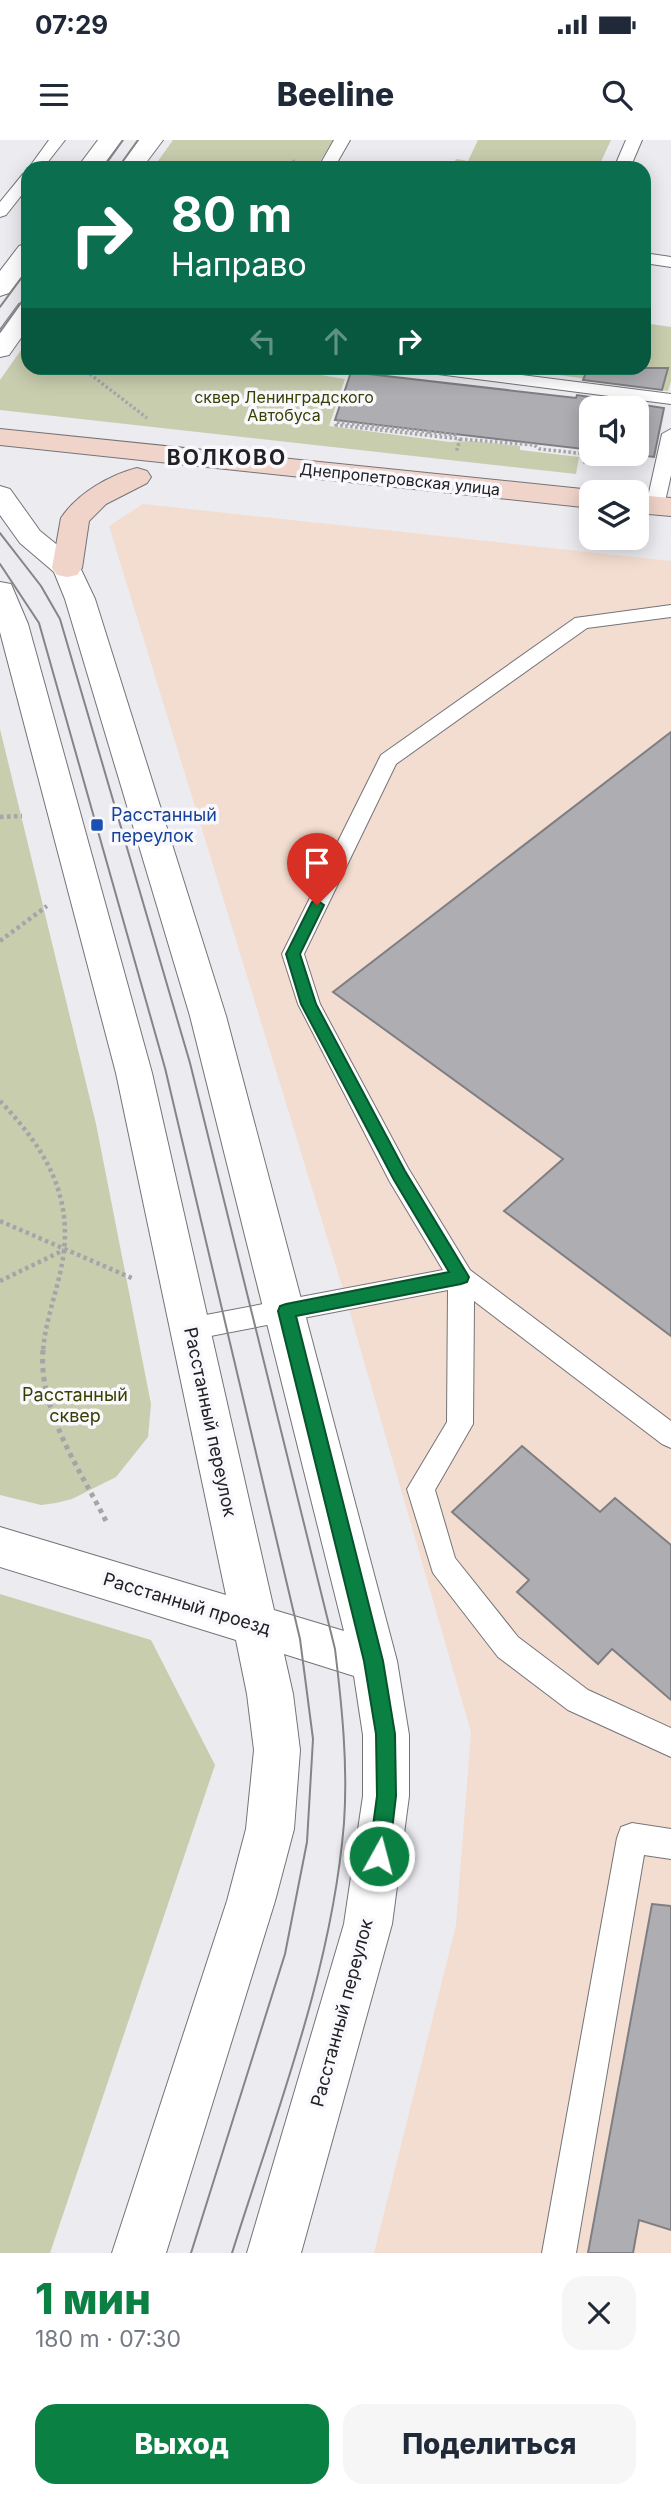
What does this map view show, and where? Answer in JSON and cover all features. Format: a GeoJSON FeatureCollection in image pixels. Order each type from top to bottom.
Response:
{"type":"FeatureCollection","features":[{"type":"Feature","properties":{"kind":"main road","name":"Днепропетровская улица"},"geometry":{"type":"LineString","coordinates":[[0,437],[579,498]]}},
{"type":"Feature","properties":{"kind":"main road","name":"Днепропетровская улица"},"geometry":{"type":"LineString","coordinates":[[0,464],[579,523]]}},
{"type":"Feature","properties":{"kind":"main road"},"geometry":{"type":"LineString","coordinates":[[67,568],[75,518],[96,498],[137,477]]}},
{"type":"Feature","properties":{"kind":"main road"},"geometry":{"type":"LineString","coordinates":[[649,530],[671,532]]}},
{"type":"Feature","properties":{"kind":"street"},"geometry":{"type":"LineString","coordinates":[[94,161],[110,140]]}},
{"type":"Feature","properties":{"kind":"street"},"geometry":{"type":"LineString","coordinates":[[135,161],[150,140]]}},
{"type":"Feature","properties":{"kind":"street"},"geometry":{"type":"LineString","coordinates":[[0,288],[21,260]]}},
{"type":"Feature","properties":{"kind":"street"},"geometry":{"type":"LineString","coordinates":[[0,349],[21,320]]}},
{"type":"Feature","properties":{"kind":"street","name":"Расстанный переулок"},"geometry":{"type":"LineString","coordinates":[[0,495],[30,537],[67,568],[80,599],[208,1016],[374,1661],[386,1734],[386,1796],[368,1924],[274,2253]]}},
{"type":"Feature","properties":{"kind":"street","name":"Расстанный переулок"},"geometry":{"type":"LineString","coordinates":[[0,591],[13,624],[134,1073],[270,1693],[277,1750],[270,1829],[251,1901],[139,2253]]}},
{"type":"Feature","properties":{"kind":"street","name":"Расстанный проезд"},"geometry":{"type":"LineString","coordinates":[[0,1547],[374,1661]]}},
{"type":"Feature","properties":{"kind":"lane"},"geometry":{"type":"LineString","coordinates":[[40,161],[57,140]]}},
{"type":"Feature","properties":{"kind":"lane"},"geometry":{"type":"LineString","coordinates":[[330,161],[342,140]]}},
{"type":"Feature","properties":{"kind":"lane"},"geometry":{"type":"LineString","coordinates":[[625,161],[634,140]]}},
{"type":"Feature","properties":{"kind":"lane"},"geometry":{"type":"LineString","coordinates":[[0,212],[21,186]]}},
{"type":"Feature","properties":{"kind":"lane"},"geometry":{"type":"LineString","coordinates":[[651,259],[671,262]]}},
{"type":"Feature","properties":{"kind":"lane"},"geometry":{"type":"LineString","coordinates":[[486,375],[671,398]]}},
{"type":"Feature","properties":{"kind":"lane"},"geometry":{"type":"LineString","coordinates":[[654,506],[671,434]]}},
{"type":"Feature","properties":{"kind":"lane"},"geometry":{"type":"LineString","coordinates":[[671,611],[582,622],[387,760],[293,954],[309,1004],[399,1175],[461,1277],[671,1436]]}},
{"type":"Feature","properties":{"kind":"lane"},"geometry":{"type":"LineString","coordinates":[[190,1329],[461,1277]]}},
{"type":"Feature","properties":{"kind":"lane"},"geometry":{"type":"LineString","coordinates":[[461,1277],[460,1424],[421,1489],[443,1564],[508,1647],[578,1700],[671,1743]]}},
{"type":"Feature","properties":{"kind":"lane"},"geometry":{"type":"LineString","coordinates":[[559,2253],[632,1838],[671,1844]]}},
{"type":"Feature","properties":{"kind":"path"},"geometry":{"type":"LineString","coordinates":[[91,375],[151,421]]}},
{"type":"Feature","properties":{"kind":"path"},"geometry":{"type":"LineString","coordinates":[[454,439],[455,435],[337,422],[336,425],[454,439],[561,449],[562,446]]}},
{"type":"Feature","properties":{"kind":"path"},"geometry":{"type":"LineString","coordinates":[[453,466],[460,439]]}},
{"type":"Feature","properties":{"kind":"path"},"geometry":{"type":"LineString","coordinates":[[534,445],[540,449],[586,454],[584,467]]}},
{"type":"Feature","properties":{"kind":"path"},"geometry":{"type":"LineString","coordinates":[[1,818],[30,814]]}},
{"type":"Feature","properties":{"kind":"path"},"geometry":{"type":"LineString","coordinates":[[0,941],[52,902]]}},
{"type":"Feature","properties":{"kind":"path"},"geometry":{"type":"LineString","coordinates":[[0,1101],[36,1138],[57,1177],[67,1219],[65,1250],[45,1324],[42,1368],[53,1411],[107,1523]]}},
{"type":"Feature","properties":{"kind":"path"},"geometry":{"type":"LineString","coordinates":[[0,1221],[138,1281]]}},
{"type":"Feature","properties":{"kind":"path"},"geometry":{"type":"LineString","coordinates":[[0,1280],[65,1250]]}},
{"type":"Feature","properties":{"kind":"shaded area"},"geometry":{"type":"Polygon","coordinates":[[[143,504],[671,561],[671,2253],[374,2253],[456,1925],[471,1732],[346,1299],[109,526],[143,504]]]}},
{"type":"Feature","properties":{"kind":"green space"},"geometry":{"type":"Polygon","coordinates":[[[173,140],[333,140],[320,161],[158,161],[173,140]]]}},
{"type":"Feature","properties":{"kind":"green space"},"geometry":{"type":"Polygon","coordinates":[[[478,140],[611,140],[601,161],[468,161],[478,140]]]}},
{"type":"Feature","properties":{"kind":"green space"},"geometry":{"type":"Polygon","coordinates":[[[651,324],[671,327],[671,381],[668,391],[559,375],[651,375],[651,324]]]}},
{"type":"Feature","properties":{"kind":"green space","name":"сквер Ленинградского Автобуса"},"geometry":{"type":"Polygon","coordinates":[[[21,350],[21,375],[321,375],[345,379],[329,426],[450,442],[471,441],[520,446],[520,450],[579,457],[576,474],[0,410],[0,380],[21,350]]]}},
{"type":"Feature","properties":{"kind":"green space","name":"Расстанный сквер"},"geometry":{"type":"Polygon","coordinates":[[[0,729],[96,1124],[151,1404],[148,1437],[116,1477],[72,1499],[41,1505],[0,1495],[0,729]]]}},
{"type":"Feature","properties":{"kind":"green space"},"geometry":{"type":"Polygon","coordinates":[[[0,1594],[151,1640],[215,1765],[50,2253],[0,2253],[0,1594]]]}},
{"type":"Feature","properties":{"kind":"building"},"geometry":{"type":"Polygon","coordinates":[[[651,368],[668,368],[662,390],[583,380],[585,375],[651,375],[651,368]]]}},
{"type":"Feature","properties":{"kind":"building"},"geometry":{"type":"Polygon","coordinates":[[[350,375],[377,375],[576,398],[577,395],[584,396],[579,396],[579,448],[335,420],[350,375]]]}},
{"type":"Feature","properties":{"kind":"building"},"geometry":{"type":"Polygon","coordinates":[[[649,406],[664,408],[654,457],[649,456],[649,406]]]}},
{"type":"Feature","properties":{"kind":"building"},"geometry":{"type":"Polygon","coordinates":[[[671,732],[671,1336],[504,1211],[563,1159],[333,992],[671,732]]]}},
{"type":"Feature","properties":{"kind":"building"},"geometry":{"type":"Polygon","coordinates":[[[522,1446],[600,1512],[615,1498],[671,1545],[671,1700],[612,1649],[598,1664],[517,1592],[529,1580],[452,1512],[522,1446]]]}},
{"type":"Feature","properties":{"kind":"building"},"geometry":{"type":"Polygon","coordinates":[[[652,1904],[671,1906],[671,2230],[639,2220],[633,2253],[588,2253],[652,1904]]]}},
{"type":"Feature","properties":{"kind":"tram line"},"geometry":{"type":"LineString","coordinates":[[108,161],[123,140]]}},
{"type":"Feature","properties":{"kind":"tram line"},"geometry":{"type":"LineString","coordinates":[[123,161],[138,140]]}},
{"type":"Feature","properties":{"kind":"tram line"},"geometry":{"type":"LineString","coordinates":[[0,307],[21,278]]}},
{"type":"Feature","properties":{"kind":"tram line"},"geometry":{"type":"LineString","coordinates":[[0,332],[21,303]]}},
{"type":"Feature","properties":{"kind":"tram line"},"geometry":{"type":"LineString","coordinates":[[0,533],[41,586],[60,619],[190,1063],[335,1649],[345,1758],[344,1823],[338,1878],[328,1933],[300,2041],[232,2253]]}},
{"type":"Feature","properties":{"kind":"tram line"},"geometry":{"type":"LineString","coordinates":[[0,564],[39,623],[165,1068],[300,1639],[313,1739],[307,1842],[285,1954],[191,2253]]}},
{"type":"Feature","properties":{"kind":"place","name":"Расстанный переулок"},"geometry":{"type":"Point","coordinates":[97,825]}},
{"type":"Feature","properties":{"kind":"district","name":"ВОЛКОВО"},"geometry":{"type":"Point","coordinates":[227,458]}},
{"type":"Feature","properties":{"kind":"route"},"geometry":{"type":"LineString","coordinates":[[317,905],[293,954],[309,1004],[399,1175],[461,1277],[286,1311],[374,1661],[386,1734],[386,1796],[379,1856]]}}]}
